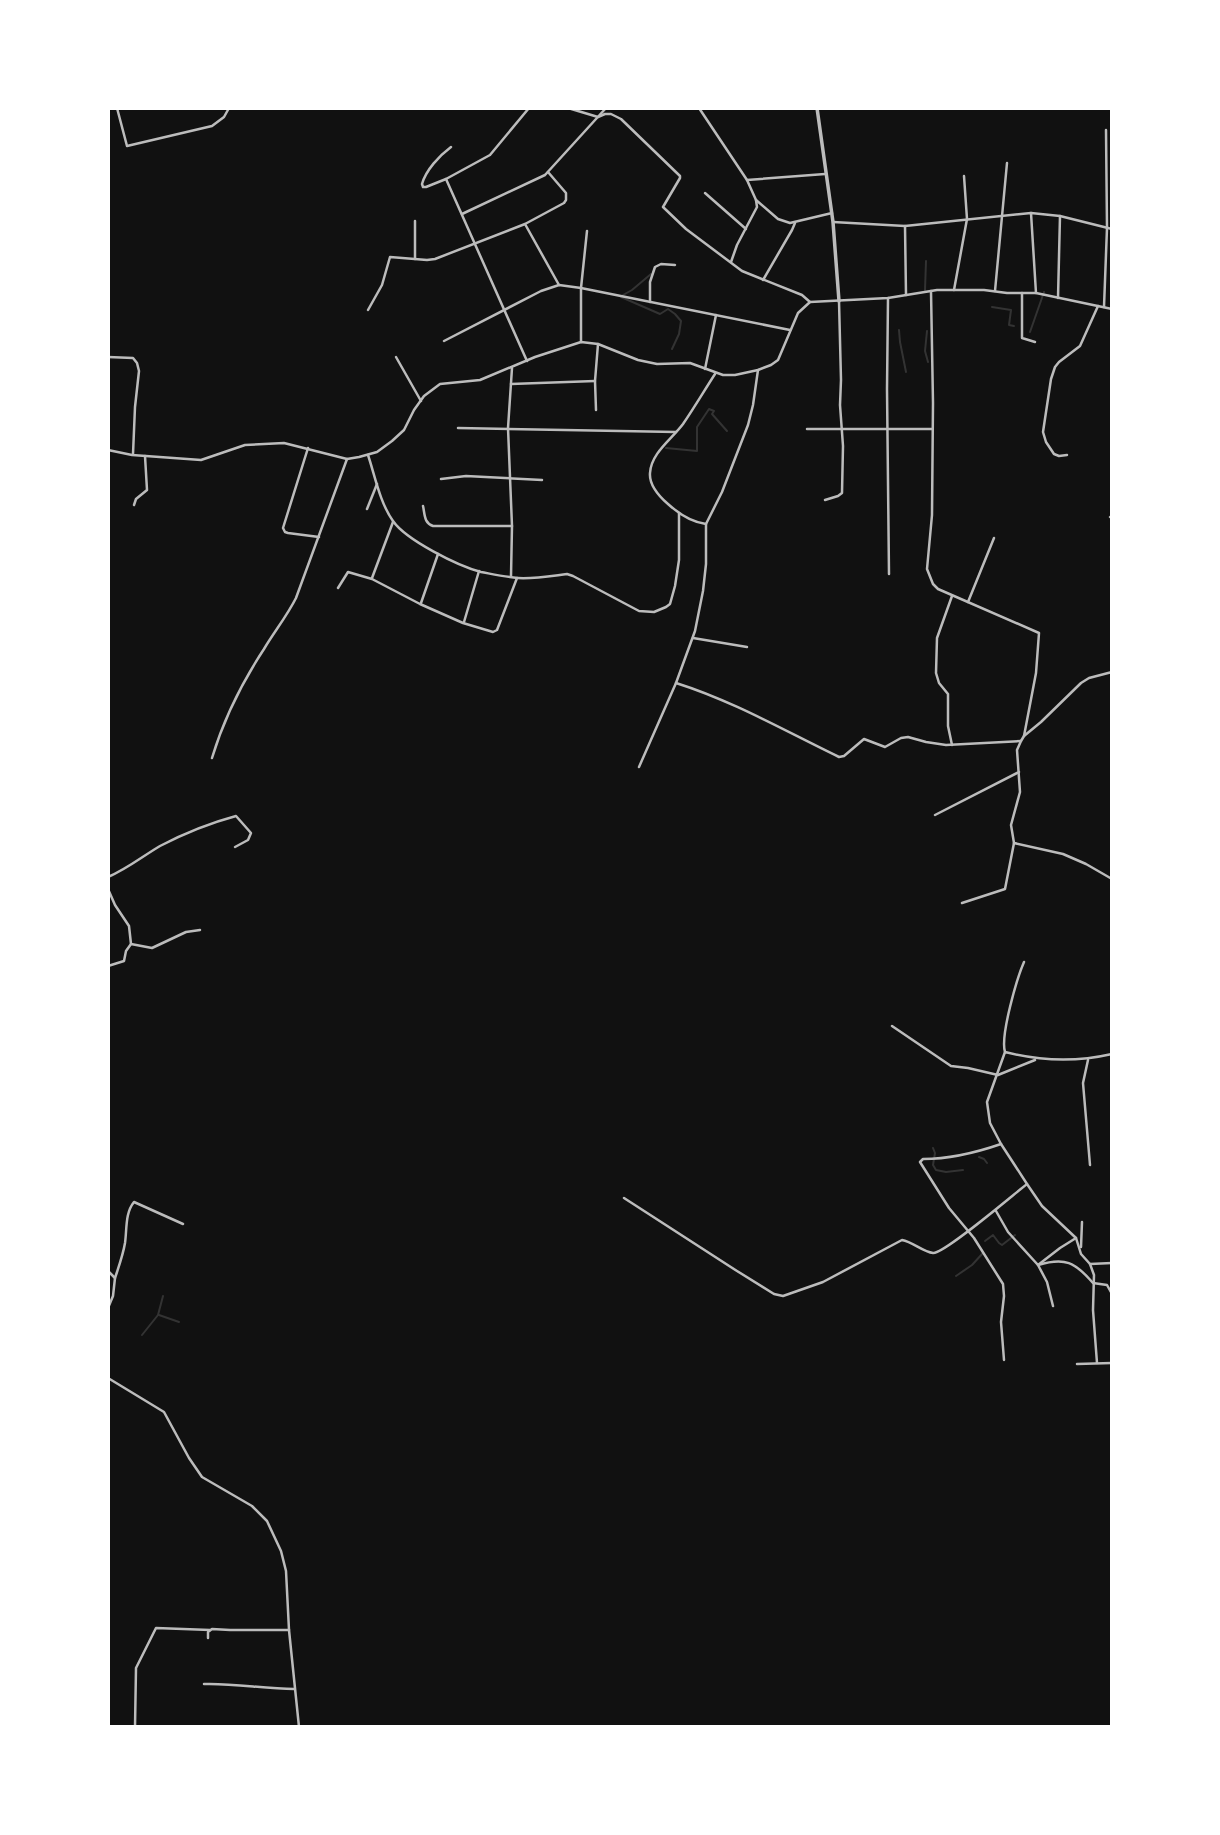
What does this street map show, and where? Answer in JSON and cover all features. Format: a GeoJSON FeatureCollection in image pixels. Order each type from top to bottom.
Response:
{"type":"FeatureCollection","features":[{"type":"Feature","properties":{"kind":"street"},"geometry":{"type":"LineString","coordinates":[[117,108],[127,146],[212,126],[224,117],[229,108]]}},
{"type":"Feature","properties":{"kind":"street"},"geometry":{"type":"LineString","coordinates":[[451,147],[440,155],[423,179],[422,184],[426,187],[493,153],[528,108]]}},
{"type":"Feature","properties":{"kind":"street"},"geometry":{"type":"LineString","coordinates":[[568,108],[597,117],[605,114],[617,116],[680,176],[663,207],[742,271],[802,295],[810,302]]}},
{"type":"Feature","properties":{"kind":"street"},"geometry":{"type":"LineString","coordinates":[[460,214],[548,172],[606,108]]}},
{"type":"Feature","properties":{"kind":"street"},"geometry":{"type":"LineString","coordinates":[[699,108],[747,180],[756,200],[756,211],[731,262]]}},
{"type":"Feature","properties":{"kind":"street"},"geometry":{"type":"LineString","coordinates":[[817,108],[833,222],[839,301],[842,429],[842,493],[825,500]]}},
{"type":"Feature","properties":{"kind":"street"},"geometry":{"type":"LineString","coordinates":[[1104,307],[1109,228],[1106,130]]}},
{"type":"Feature","properties":{"kind":"street"},"geometry":{"type":"LineString","coordinates":[[995,291],[1007,163]]}},
{"type":"Feature","properties":{"kind":"street"},"geometry":{"type":"LineString","coordinates":[[368,310],[382,285],[390,257],[435,259],[525,224],[560,206],[566,200],[566,193],[548,172]]}},
{"type":"Feature","properties":{"kind":"street"},"geometry":{"type":"LineString","coordinates":[[747,180],[827,174]]}},
{"type":"Feature","properties":{"kind":"street"},"geometry":{"type":"LineString","coordinates":[[954,290],[967,219],[964,176]]}},
{"type":"Feature","properties":{"kind":"street"},"geometry":{"type":"LineString","coordinates":[[446,179],[527,361]]}},
{"type":"Feature","properties":{"kind":"street"},"geometry":{"type":"LineString","coordinates":[[705,193],[746,229]]}},
{"type":"Feature","properties":{"kind":"street"},"geometry":{"type":"LineString","coordinates":[[756,200],[783,222],[795,223],[832,213]]}},
{"type":"Feature","properties":{"kind":"street"},"geometry":{"type":"LineString","coordinates":[[833,222],[905,226],[1031,212],[1109,228]]}},
{"type":"Feature","properties":{"kind":"street"},"geometry":{"type":"LineString","coordinates":[[1031,212],[1036,293]]}},
{"type":"Feature","properties":{"kind":"street"},"geometry":{"type":"LineString","coordinates":[[1058,298],[1060,216]]}},
{"type":"Feature","properties":{"kind":"street"},"geometry":{"type":"LineString","coordinates":[[415,221],[415,259]]}},
{"type":"Feature","properties":{"kind":"street"},"geometry":{"type":"LineString","coordinates":[[763,280],[795,223]]}},
{"type":"Feature","properties":{"kind":"street"},"geometry":{"type":"LineString","coordinates":[[525,224],[559,285]]}},
{"type":"Feature","properties":{"kind":"street"},"geometry":{"type":"LineString","coordinates":[[905,226],[906,295]]}},
{"type":"Feature","properties":{"kind":"street"},"geometry":{"type":"LineString","coordinates":[[581,342],[587,231]]}},
{"type":"Feature","properties":{"kind":"street"},"geometry":{"type":"LineString","coordinates":[[650,302],[650,282],[655,267],[661,264],[675,265]]}},
{"type":"Feature","properties":{"kind":"street"},"geometry":{"type":"LineString","coordinates":[[444,341],[541,290],[559,285],[790,330]]}},
{"type":"Feature","properties":{"kind":"street"},"geometry":{"type":"LineString","coordinates":[[108,450],[132,455],[201,460],[240,446],[289,443],[348,458],[368,455],[377,452],[404,430],[421,401],[440,384],[480,380],[570,344],[598,344],[638,360],[653,363],[690,363],[715,373],[735,374],[758,370],[771,365],[782,355],[798,313],[810,302],[888,298],[954,290],[1036,293],[1111,309]]}},
{"type":"Feature","properties":{"kind":"street"},"geometry":{"type":"LineString","coordinates":[[931,291],[932,515],[927,569],[938,589],[1040,633],[1036,673],[1024,736]]}},
{"type":"Feature","properties":{"kind":"street"},"geometry":{"type":"LineString","coordinates":[[1022,293],[1022,338],[1035,342]]}},
{"type":"Feature","properties":{"kind":"street"},"geometry":{"type":"LineString","coordinates":[[888,298],[889,574]]}},
{"type":"Feature","properties":{"kind":"street"},"geometry":{"type":"LineString","coordinates":[[1067,456],[1054,454],[1044,436],[1051,379],[1059,362],[1080,346],[1098,306]]}},
{"type":"Feature","properties":{"kind":"street"},"geometry":{"type":"LineString","coordinates":[[705,369],[716,315]]}},
{"type":"Feature","properties":{"kind":"street"},"geometry":{"type":"LineString","coordinates":[[596,410],[598,344]]}},
{"type":"Feature","properties":{"kind":"street"},"geometry":{"type":"LineString","coordinates":[[108,357],[133,358],[139,367],[132,455]]}},
{"type":"Feature","properties":{"kind":"street"},"geometry":{"type":"LineString","coordinates":[[396,357],[421,401]]}},
{"type":"Feature","properties":{"kind":"street"},"geometry":{"type":"LineString","coordinates":[[511,576],[509,428],[512,368]]}},
{"type":"Feature","properties":{"kind":"street"},"geometry":{"type":"LineString","coordinates":[[639,767],[693,638],[705,578],[706,524],[725,485],[748,425],[758,370]]}},
{"type":"Feature","properties":{"kind":"street"},"geometry":{"type":"LineString","coordinates":[[706,524],[693,522],[679,513],[660,495],[653,485],[650,472],[656,457],[715,373]]}},
{"type":"Feature","properties":{"kind":"street"},"geometry":{"type":"LineString","coordinates":[[511,384],[595,381]]}},
{"type":"Feature","properties":{"kind":"street"},"geometry":{"type":"LineString","coordinates":[[458,428],[676,432]]}},
{"type":"Feature","properties":{"kind":"street"},"geometry":{"type":"LineString","coordinates":[[807,429],[932,429]]}},
{"type":"Feature","properties":{"kind":"street"},"geometry":{"type":"LineString","coordinates":[[308,448],[283,528],[285,532],[318,537]]}},
{"type":"Feature","properties":{"kind":"street"},"geometry":{"type":"LineString","coordinates":[[368,455],[393,522],[403,532],[438,554],[479,571],[517,578],[573,576],[639,611],[654,612],[670,604],[679,560],[679,513]]}},
{"type":"Feature","properties":{"kind":"street"},"geometry":{"type":"LineString","coordinates":[[134,505],[139,496],[147,490],[145,456]]}},
{"type":"Feature","properties":{"kind":"street"},"geometry":{"type":"LineString","coordinates":[[212,758],[230,708],[293,604],[348,458]]}},
{"type":"Feature","properties":{"kind":"street"},"geometry":{"type":"LineString","coordinates":[[441,479],[466,476],[542,480]]}},
{"type":"Feature","properties":{"kind":"street"},"geometry":{"type":"LineString","coordinates":[[367,509],[377,484]]}},
{"type":"Feature","properties":{"kind":"street"},"geometry":{"type":"LineString","coordinates":[[423,506],[428,524],[433,526],[512,526]]}},
{"type":"Feature","properties":{"kind":"street"},"geometry":{"type":"LineString","coordinates":[[372,579],[393,522]]}},
{"type":"Feature","properties":{"kind":"street"},"geometry":{"type":"LineString","coordinates":[[968,602],[994,537]]}},
{"type":"Feature","properties":{"kind":"street"},"geometry":{"type":"LineString","coordinates":[[421,604],[438,554]]}},
{"type":"Feature","properties":{"kind":"street"},"geometry":{"type":"LineString","coordinates":[[463,623],[479,571]]}},
{"type":"Feature","properties":{"kind":"street"},"geometry":{"type":"LineString","coordinates":[[338,588],[348,572],[372,579],[463,623],[496,632],[517,578]]}},
{"type":"Feature","properties":{"kind":"street"},"geometry":{"type":"LineString","coordinates":[[952,745],[947,726],[948,694],[939,683],[936,673],[937,638],[953,596]]}},
{"type":"Feature","properties":{"kind":"street"},"geometry":{"type":"LineString","coordinates":[[693,638],[747,647]]}},
{"type":"Feature","properties":{"kind":"street"},"geometry":{"type":"LineString","coordinates":[[962,903],[1005,888],[1014,843],[1011,825],[1020,792],[1017,750],[1020,741],[1082,683],[1089,678],[1111,672]]}},
{"type":"Feature","properties":{"kind":"street"},"geometry":{"type":"LineString","coordinates":[[676,682],[754,714],[839,757],[844,756],[864,739],[886,747],[908,737],[952,745],[1020,741]]}},
{"type":"Feature","properties":{"kind":"street"},"geometry":{"type":"LineString","coordinates":[[935,815],[1019,772]]}},
{"type":"Feature","properties":{"kind":"street"},"geometry":{"type":"LineString","coordinates":[[108,877],[196,829],[236,816],[251,833],[248,840],[235,847]]}},
{"type":"Feature","properties":{"kind":"street"},"geometry":{"type":"LineString","coordinates":[[1014,843],[1063,854],[1111,879]]}},
{"type":"Feature","properties":{"kind":"street"},"geometry":{"type":"LineString","coordinates":[[108,889],[129,926],[131,944],[124,961],[108,966]]}},
{"type":"Feature","properties":{"kind":"street"},"geometry":{"type":"LineString","coordinates":[[131,944],[152,948],[186,932],[200,930]]}},
{"type":"Feature","properties":{"kind":"street"},"geometry":{"type":"LineString","coordinates":[[1024,962],[1005,1030],[1005,1052],[987,1102],[990,1123],[1042,1206],[1076,1238],[1081,1254],[1090,1264],[1094,1275],[1097,1363]]}},
{"type":"Feature","properties":{"kind":"street"},"geometry":{"type":"LineString","coordinates":[[892,1026],[951,1066],[998,1075],[1038,1058]]}},
{"type":"Feature","properties":{"kind":"street"},"geometry":{"type":"LineString","coordinates":[[1005,1052],[1038,1058],[1088,1059],[1111,1054]]}},
{"type":"Feature","properties":{"kind":"street"},"geometry":{"type":"LineString","coordinates":[[1088,1059],[1083,1083],[1090,1165]]}},
{"type":"Feature","properties":{"kind":"street"},"geometry":{"type":"LineString","coordinates":[[1001,1144],[967,1155],[923,1158],[920,1162],[1003,1284],[1001,1322],[1004,1360]]}},
{"type":"Feature","properties":{"kind":"street"},"geometry":{"type":"LineString","coordinates":[[624,1198],[737,1271],[783,1296],[823,1282],[898,1241],[907,1241],[931,1253],[939,1252],[996,1211],[1027,1184]]}},
{"type":"Feature","properties":{"kind":"street"},"geometry":{"type":"LineString","coordinates":[[108,1308],[124,1245],[130,1206],[134,1202],[183,1224]]}},
{"type":"Feature","properties":{"kind":"street"},"geometry":{"type":"LineString","coordinates":[[996,1211],[1009,1232],[1038,1265],[1047,1282],[1053,1306]]}},
{"type":"Feature","properties":{"kind":"street"},"geometry":{"type":"LineString","coordinates":[[1081,1254],[1082,1222]]}},
{"type":"Feature","properties":{"kind":"street"},"geometry":{"type":"LineString","coordinates":[[1038,1265],[1076,1238]]}},
{"type":"Feature","properties":{"kind":"street"},"geometry":{"type":"LineString","coordinates":[[1038,1265],[1054,1260],[1070,1264],[1080,1268],[1093,1283],[1107,1285],[1111,1294]]}},
{"type":"Feature","properties":{"kind":"street"},"geometry":{"type":"LineString","coordinates":[[1090,1264],[1111,1263]]}},
{"type":"Feature","properties":{"kind":"street"},"geometry":{"type":"LineString","coordinates":[[108,1271],[115,1278]]}},
{"type":"Feature","properties":{"kind":"street"},"geometry":{"type":"LineString","coordinates":[[1077,1364],[1111,1363]]}},
{"type":"Feature","properties":{"kind":"street"},"geometry":{"type":"LineString","coordinates":[[108,1378],[163,1412],[202,1477],[252,1506],[267,1521],[285,1564],[299,1727]]}},
{"type":"Feature","properties":{"kind":"street"},"geometry":{"type":"LineString","coordinates":[[135,1727],[136,1668],[156,1628],[289,1630]]}},
{"type":"Feature","properties":{"kind":"street"},"geometry":{"type":"LineString","coordinates":[[208,1638],[209,1630]]}},
{"type":"Feature","properties":{"kind":"street"},"geometry":{"type":"LineString","coordinates":[[204,1684],[226,1683],[294,1689]]}},
{"type":"Feature","properties":{"kind":"waterway"},"geometry":{"type":"LineString","coordinates":[[925,290],[926,261]]}},
{"type":"Feature","properties":{"kind":"waterway"},"geometry":{"type":"LineString","coordinates":[[623,295],[651,274]]}},
{"type":"Feature","properties":{"kind":"waterway"},"geometry":{"type":"LineString","coordinates":[[1030,332],[1044,292]]}},
{"type":"Feature","properties":{"kind":"waterway"},"geometry":{"type":"LineString","coordinates":[[621,297],[660,314],[668,309],[675,314],[681,321],[672,349]]}},
{"type":"Feature","properties":{"kind":"waterway"},"geometry":{"type":"LineString","coordinates":[[992,307],[1011,310],[1009,325],[1014,326]]}},
{"type":"Feature","properties":{"kind":"waterway"},"geometry":{"type":"LineString","coordinates":[[899,330],[906,372]]}},
{"type":"Feature","properties":{"kind":"waterway"},"geometry":{"type":"LineString","coordinates":[[927,331],[925,351],[928,362]]}},
{"type":"Feature","properties":{"kind":"waterway"},"geometry":{"type":"LineString","coordinates":[[666,448],[697,451],[697,427],[709,409],[714,411],[712,414],[727,431]]}},
{"type":"Feature","properties":{"kind":"waterway"},"geometry":{"type":"LineString","coordinates":[[933,1148],[933,1165],[936,1170],[963,1170]]}},
{"type":"Feature","properties":{"kind":"waterway"},"geometry":{"type":"LineString","coordinates":[[979,1157],[987,1163]]}},
{"type":"Feature","properties":{"kind":"waterway"},"geometry":{"type":"LineString","coordinates":[[985,1241],[993,1235],[1002,1245],[1015,1235]]}},
{"type":"Feature","properties":{"kind":"waterway"},"geometry":{"type":"LineString","coordinates":[[956,1276],[983,1253]]}},
{"type":"Feature","properties":{"kind":"waterway"},"geometry":{"type":"LineString","coordinates":[[142,1335],[158,1315],[163,1296]]}},
{"type":"Feature","properties":{"kind":"waterway"},"geometry":{"type":"LineString","coordinates":[[159,1315],[179,1322]]}}]}
